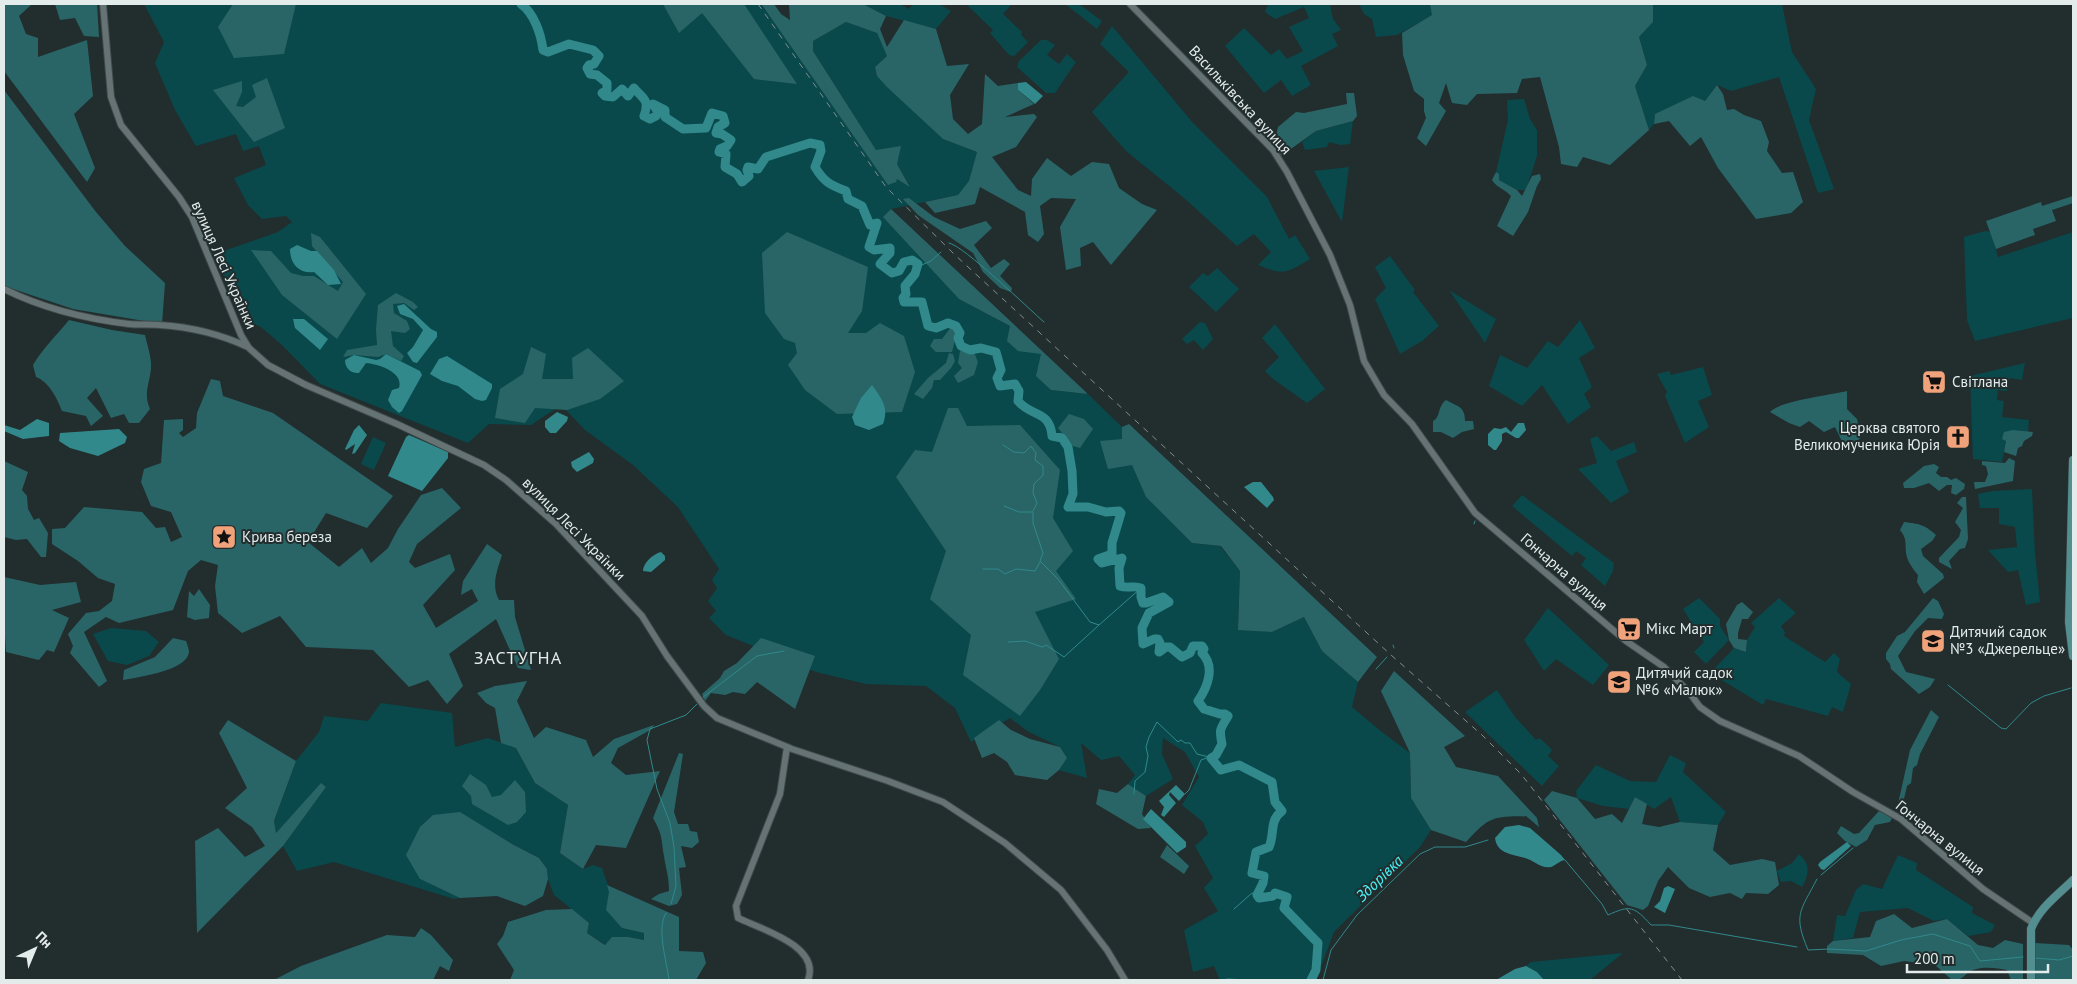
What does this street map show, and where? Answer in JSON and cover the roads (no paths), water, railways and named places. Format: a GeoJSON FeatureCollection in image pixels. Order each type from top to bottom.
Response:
{"type":"FeatureCollection","features":[{"type":"Feature","properties":{"kind":"main road"},"geometry":{"type":"LineString","coordinates":[[2073,460],[2069,622],[2073,656]]}},
{"type":"Feature","properties":{"kind":"main road"},"geometry":{"type":"LineString","coordinates":[[2031,980],[2031,929],[2033,923],[2039,912],[2073,880]]}},
{"type":"Feature","properties":{"kind":"street","name":"вулиця Лесі Українки"},"geometry":{"type":"LineString","coordinates":[[103,4],[111,97],[121,125],[179,197],[192,217],[239,331],[249,348]]}},
{"type":"Feature","properties":{"kind":"street","name":"Васильківська вулиця"},"geometry":{"type":"LineString","coordinates":[[1130,4],[1273,150],[1287,172],[1328,252]]}},
{"type":"Feature","properties":{"kind":"street","name":"Гончарна вулиця"},"geometry":{"type":"LineString","coordinates":[[1328,252],[1350,305],[1364,361],[1384,395],[1412,424],[1475,513],[1626,641],[1664,667],[1689,692],[1700,707],[1720,721],[1799,756],[1854,792],[1901,819],[1983,889],[2033,923]]}},
{"type":"Feature","properties":{"kind":"street","name":"вулиця Лесі Українки"},"geometry":{"type":"LineString","coordinates":[[4,289],[18,296],[74,314],[130,324],[209,331],[230,338],[249,348],[268,365],[306,385],[397,424],[484,465],[506,480],[556,524],[642,616],[667,656],[704,706],[717,718],[787,747],[888,781],[943,802],[1005,843],[1061,890],[1107,950],[1125,980]]}},
{"type":"Feature","properties":{"kind":"street"},"geometry":{"type":"LineString","coordinates":[[230,338],[236,336],[239,331]]}},
{"type":"Feature","properties":{"kind":"street"},"geometry":{"type":"LineString","coordinates":[[787,747],[780,794],[736,906],[738,918],[790,942],[802,951],[809,966],[809,977]]}},
{"type":"Feature","properties":{"kind":"waterway"},"geometry":{"type":"LineString","coordinates":[[521,4],[530,13],[536,24],[543,50],[548,52],[569,44],[593,50],[599,56],[594,64],[589,65],[587,68],[590,74],[597,75],[607,83],[607,90],[602,93],[605,96],[613,97],[622,89],[628,96],[634,88],[646,103],[644,116],[650,119],[656,116],[658,112],[653,104],[665,110],[665,117],[683,129],[706,128],[712,113],[723,116],[725,123],[718,127],[716,133],[722,134],[731,140],[719,152],[726,154],[725,167],[737,174],[742,182],[749,176],[748,167],[758,169],[766,157],[810,143],[820,145],[821,151],[815,167],[818,172],[828,182],[846,191],[848,199],[862,206],[870,225],[877,223],[869,247],[874,250],[890,248],[890,253],[880,264],[892,273],[899,271],[904,262],[912,260],[918,264],[915,274],[905,286],[904,302],[922,302],[928,326],[936,328],[948,323],[956,326],[960,333],[958,338],[961,346],[970,350],[981,348],[996,352],[1001,370],[997,378],[1000,386],[1015,384],[1019,391],[1018,401],[1029,410],[1044,418],[1048,422],[1052,436],[1062,438],[1068,447],[1073,494],[1068,507],[1088,507],[1106,512],[1119,511],[1121,513],[1112,543],[1112,554],[1098,559],[1102,563],[1122,558],[1119,568],[1120,586],[1141,588],[1143,603],[1163,597],[1169,602],[1149,613],[1142,628],[1143,644],[1158,639],[1160,643],[1159,652],[1166,647],[1170,647],[1182,657],[1190,653],[1193,646],[1202,646],[1204,649],[1202,653],[1209,665],[1209,677],[1198,701],[1204,709],[1228,716],[1221,729],[1222,744],[1216,755],[1211,758],[1221,770],[1239,765],[1272,782],[1275,802],[1282,811],[1275,819],[1269,847],[1256,852],[1252,873],[1264,876],[1257,895],[1259,898],[1273,896],[1275,893],[1287,897],[1284,908],[1318,943],[1316,970],[1311,980]]}},
{"type":"Feature","properties":{"kind":"waterway"},"geometry":{"type":"LineString","coordinates":[[949,243],[968,254],[1044,322]]}},
{"type":"Feature","properties":{"kind":"waterway"},"geometry":{"type":"LineString","coordinates":[[917,267],[931,261],[941,252]]}},
{"type":"Feature","properties":{"kind":"waterway"},"geometry":{"type":"LineString","coordinates":[[1003,445],[1014,452],[1024,453],[1031,446],[1036,453],[1035,460],[1043,466],[1043,475],[1034,484],[1033,493],[1037,503],[1033,511]]}},
{"type":"Feature","properties":{"kind":"waterway"},"geometry":{"type":"LineString","coordinates":[[1004,506],[1019,512],[1033,512],[1033,523],[1043,553],[1040,561],[1058,579],[1090,622],[1099,625],[1141,588]]}},
{"type":"Feature","properties":{"kind":"waterway"},"geometry":{"type":"LineString","coordinates":[[983,569],[998,569],[1005,574],[1016,569],[1035,571],[1040,562]]}},
{"type":"Feature","properties":{"kind":"waterway"},"geometry":{"type":"LineString","coordinates":[[1008,642],[1025,641],[1042,647],[1046,645],[1064,657],[1099,625]]}},
{"type":"Feature","properties":{"kind":"waterway"},"geometry":{"type":"LineString","coordinates":[[702,698],[757,656],[784,651]]}},
{"type":"Feature","properties":{"kind":"waterway"},"geometry":{"type":"LineString","coordinates":[[1376,669],[1387,657]]}},
{"type":"Feature","properties":{"kind":"waterway"},"geometry":{"type":"LineString","coordinates":[[1948,685],[2001,728],[2006,729],[2031,703],[2044,696],[2071,688]]}},
{"type":"Feature","properties":{"kind":"waterway"},"geometry":{"type":"LineString","coordinates":[[671,904],[676,886],[674,847],[670,823],[657,789],[647,740],[650,729],[686,715],[697,704]]}},
{"type":"Feature","properties":{"kind":"waterway"},"geometry":{"type":"LineString","coordinates":[[1134,794],[1135,781],[1145,772],[1148,756],[1146,747],[1157,722],[1178,742],[1181,740],[1185,743],[1190,743],[1197,754],[1209,757]]}},
{"type":"Feature","properties":{"kind":"waterway"},"geometry":{"type":"LineString","coordinates":[[1185,794],[1189,790],[1201,760],[1211,758]]}},
{"type":"Feature","properties":{"kind":"waterway","name":"Здорівка"},"geometry":{"type":"LineString","coordinates":[[1323,980],[1331,950],[1357,915],[1420,854],[1435,847],[1465,847],[1488,840]]}},
{"type":"Feature","properties":{"kind":"waterway"},"geometry":{"type":"LineString","coordinates":[[1821,875],[1853,848]]}},
{"type":"Feature","properties":{"kind":"waterway"},"geometry":{"type":"LineString","coordinates":[[1565,860],[1602,904],[1608,915],[1631,909],[1640,914],[1651,925],[1669,925],[1797,947]]}},
{"type":"Feature","properties":{"kind":"waterway"},"geometry":{"type":"LineString","coordinates":[[1817,879],[1800,913],[1803,938],[1808,950],[1866,951],[1901,940],[1933,934],[1970,946],[1980,961],[2023,957]]}},
{"type":"Feature","properties":{"kind":"waterway"},"geometry":{"type":"LineString","coordinates":[[1234,909],[1252,893],[1257,895]]}},
{"type":"Feature","properties":{"kind":"waterway"},"geometry":{"type":"LineString","coordinates":[[666,913],[663,920],[662,936],[669,980]]}},
{"type":"Feature","properties":{"kind":"waterway"},"geometry":{"type":"LineString","coordinates":[[2035,958],[2059,960],[2073,956]]}},
{"type":"Feature","properties":{"kind":"waterway"},"geometry":{"type":"LineString","coordinates":[[1227,979],[1250,980]]}},
{"type":"Feature","properties":{"kind":"railway"},"geometry":{"type":"LineString","coordinates":[[758,4],[886,187],[955,255],[1391,655],[1482,735],[1521,774],[1682,980]]}},
{"type":"Feature","properties":{"kind":"place","name":"Світлана"},"geometry":{"type":"Point","coordinates":[1934,382]}},
{"type":"Feature","properties":{"kind":"place","name":"Церква святого Великомученика Юрія"},"geometry":{"type":"Point","coordinates":[1958,437]}},
{"type":"Feature","properties":{"kind":"place","name":"Крива береза"},"geometry":{"type":"Point","coordinates":[224,537]}},
{"type":"Feature","properties":{"kind":"place","name":"Мікс Март"},"geometry":{"type":"Point","coordinates":[1629,629]}},
{"type":"Feature","properties":{"kind":"place","name":"Дитячий садок №3 «Джерельце»"},"geometry":{"type":"Point","coordinates":[1933,641]}},
{"type":"Feature","properties":{"kind":"place","name":"Дитячий садок №6 «Малюк»"},"geometry":{"type":"Point","coordinates":[1619,682]}},
{"type":"Feature","properties":{"kind":"district","name":"ЗАСТУГНА"},"geometry":{"type":"Point","coordinates":[518,658]}}]}
